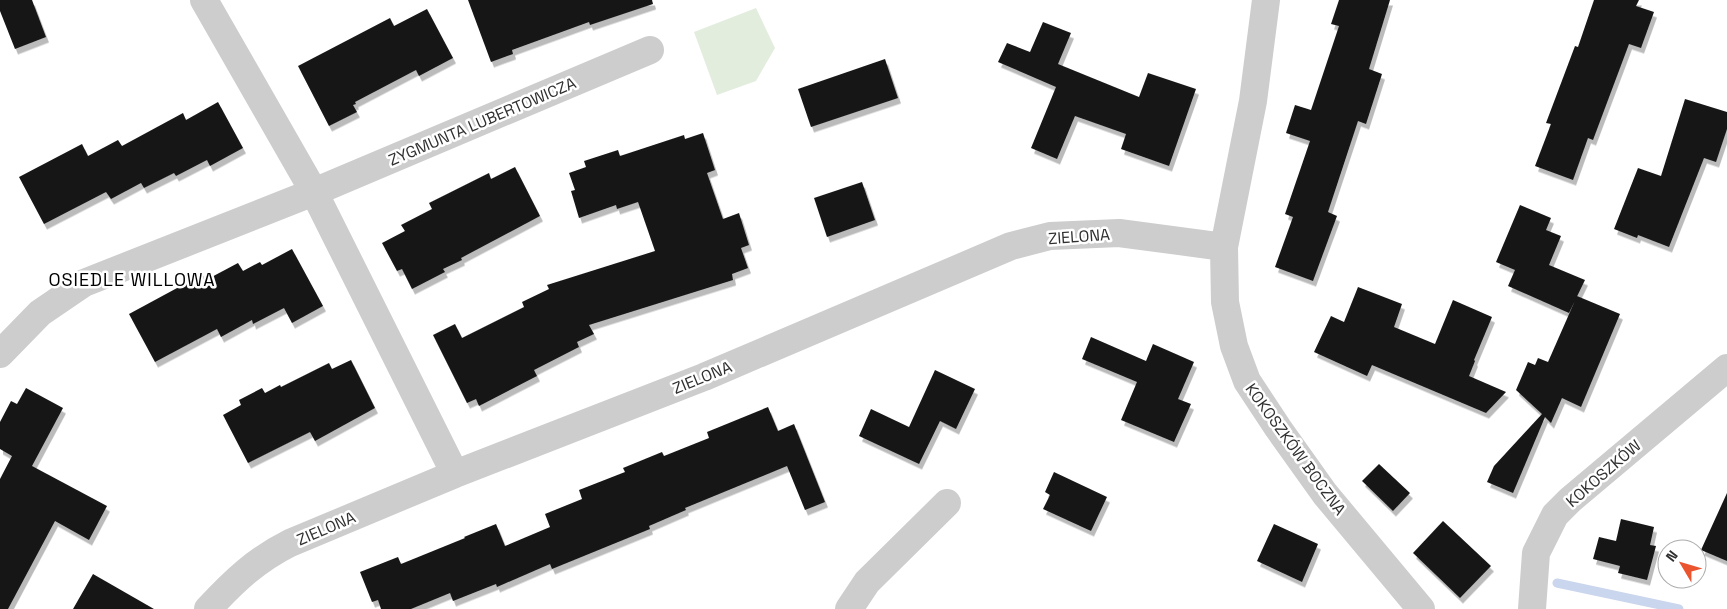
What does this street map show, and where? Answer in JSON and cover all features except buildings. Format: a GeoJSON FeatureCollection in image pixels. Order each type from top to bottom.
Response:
{"type":"FeatureCollection","features":[{"type":"Feature","properties":{"kind":"street"},"geometry":{"type":"LineString","coordinates":[[204,0],[314,192],[455,474]]}},
{"type":"Feature","properties":{"kind":"street","name":"KOKOSZKÓW BOCZNA"},"geometry":{"type":"LineString","coordinates":[[1266,0],[1253,101],[1224,247],[1225,302],[1234,346],[1247,381],[1278,428],[1325,494],[1421,609]]}},
{"type":"Feature","properties":{"kind":"street","name":"ZYGMUNTA LUBERTOWICZA"},"geometry":{"type":"LineString","coordinates":[[0,354],[40,312],[84,283],[314,192],[650,50]]}},
{"type":"Feature","properties":{"kind":"street","name":"ZIELONA"},"geometry":{"type":"LineString","coordinates":[[208,609],[251,566],[268,554],[290,543],[455,474],[704,377],[1011,246],[1050,236],[1119,233],[1224,247]]}},
{"type":"Feature","properties":{"kind":"street","name":"KOKOSZKÓW"},"geometry":{"type":"LineString","coordinates":[[1532,609],[1536,553],[1555,515],[1570,500],[1727,368]]}},
{"type":"Feature","properties":{"kind":"street"},"geometry":{"type":"LineString","coordinates":[[848,609],[867,582],[947,503]]}},
{"type":"Feature","properties":{"kind":"green space"},"geometry":{"type":"Polygon","coordinates":[[[756,8],[775,48],[756,81],[717,95],[694,32],[756,8]]]}},
{"type":"Feature","properties":{"kind":"waterway"},"geometry":{"type":"LineString","coordinates":[[1557,583],[1679,609]]}},
{"type":"Feature","properties":{"kind":"district","name":"OSIEDLE WILLOWA"},"geometry":{"type":"Point","coordinates":[132,280]}}]}
